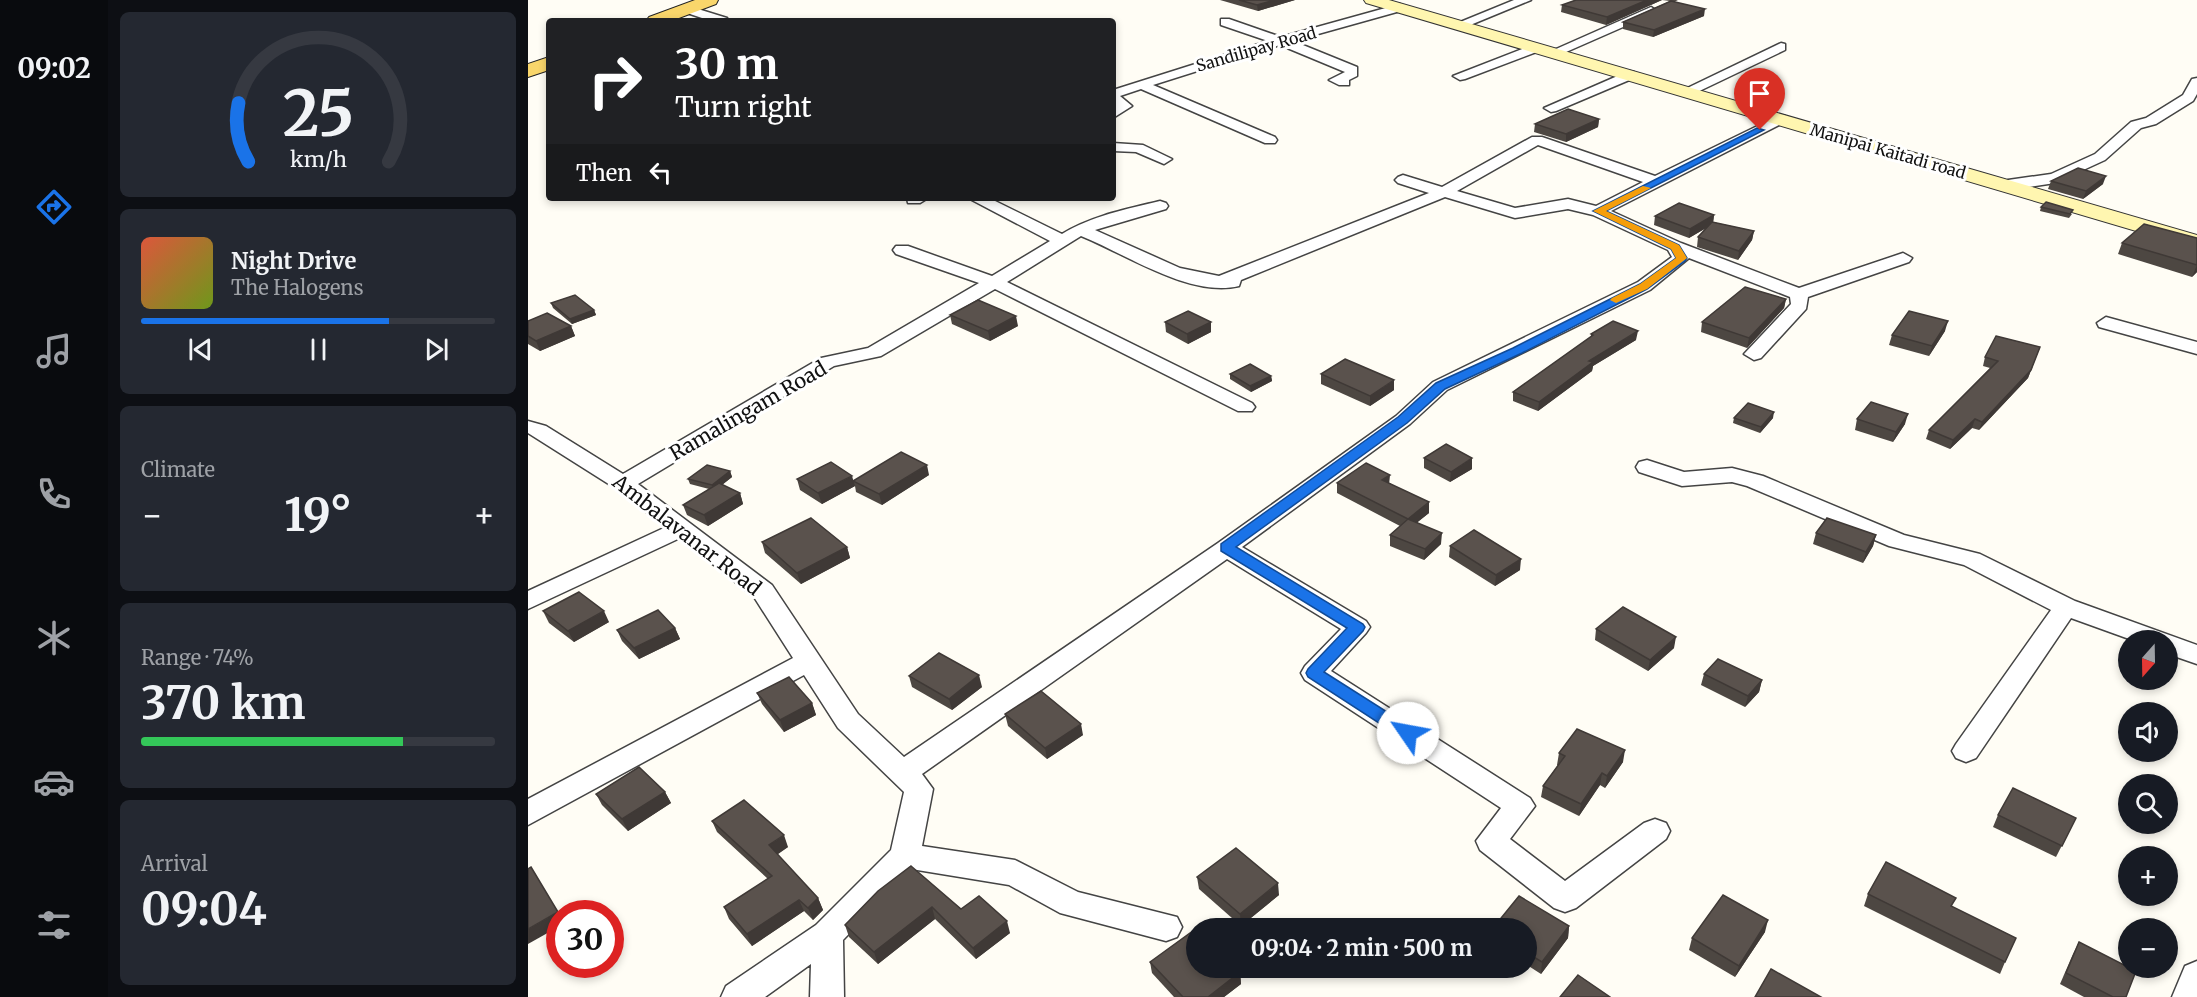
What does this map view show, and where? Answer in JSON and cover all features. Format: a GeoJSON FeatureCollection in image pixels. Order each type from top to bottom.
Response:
{"type":"FeatureCollection","features":[{"type":"Feature","properties":{"kind":"main road"},"geometry":{"type":"LineString","coordinates":[[662,18],[710,0]]}},
{"type":"Feature","properties":{"kind":"main road","name":"Manipai Kaitadi road"},"geometry":{"type":"LineString","coordinates":[[1372,0],[2197,242]]}},
{"type":"Feature","properties":{"kind":"main road"},"geometry":{"type":"LineString","coordinates":[[528,71],[546,64]]}},
{"type":"Feature","properties":{"kind":"street"},"geometry":{"type":"LineString","coordinates":[[1459,26],[1525,0]]}},
{"type":"Feature","properties":{"kind":"street"},"geometry":{"type":"LineString","coordinates":[[1460,76],[1544,50],[1667,4]]}},
{"type":"Feature","properties":{"kind":"street","name":"Sandilipay Road"},"geometry":{"type":"LineString","coordinates":[[1116,95],[1140,84],[1400,8]]}},
{"type":"Feature","properties":{"kind":"street"},"geometry":{"type":"LineString","coordinates":[[685,9],[714,18]]}},
{"type":"Feature","properties":{"kind":"street"},"geometry":{"type":"LineString","coordinates":[[1225,22],[1281,41],[1352,70],[1350,76],[1336,80],[1344,82]]}},
{"type":"Feature","properties":{"kind":"street"},"geometry":{"type":"LineString","coordinates":[[1686,92],[1781,46]]}},
{"type":"Feature","properties":{"kind":"street"},"geometry":{"type":"LineString","coordinates":[[1551,108],[1629,75]]}},
{"type":"Feature","properties":{"kind":"street"},"geometry":{"type":"LineString","coordinates":[[2008,185],[2055,178],[2100,158],[2136,125],[2151,121],[2188,98],[2197,82]]}},
{"type":"Feature","properties":{"kind":"street"},"geometry":{"type":"LineString","coordinates":[[1140,84],[1270,140]]}},
{"type":"Feature","properties":{"kind":"street","name":"Sandilipay Road"},"geometry":{"type":"LineString","coordinates":[[1116,98],[1125,106],[1116,112]]}},
{"type":"Feature","properties":{"kind":"street"},"geometry":{"type":"LineString","coordinates":[[1598,211],[1780,119]]}},
{"type":"Feature","properties":{"kind":"street"},"geometry":{"type":"LineString","coordinates":[[1218,283],[1442,193],[1537,140],[1657,182]]}},
{"type":"Feature","properties":{"kind":"street"},"geometry":{"type":"LineString","coordinates":[[1116,147],[1138,148],[1164,159]]}},
{"type":"Feature","properties":{"kind":"street"},"geometry":{"type":"LineString","coordinates":[[1403,180],[1515,213],[1546,206],[1569,204],[1598,211],[1675,247],[1800,294],[1903,258]]}},
{"type":"Feature","properties":{"kind":"street"},"geometry":{"type":"LineString","coordinates":[[982,201],[1062,240]]}},
{"type":"Feature","properties":{"kind":"street","name":"Ramalingam Road"},"geometry":{"type":"LineString","coordinates":[[624,483],[828,362],[874,352],[996,283],[1080,230],[1160,206]]}},
{"type":"Feature","properties":{"kind":"street"},"geometry":{"type":"LineString","coordinates":[[1080,230],[1108,240],[1171,270],[1218,283],[1243,281]]}},
{"type":"Feature","properties":{"kind":"street"},"geometry":{"type":"LineString","coordinates":[[902,772],[1226,548],[1402,420],[1440,386],[1517,351],[1644,286],[1682,258],[1675,247]]}},
{"type":"Feature","properties":{"kind":"street"},"geometry":{"type":"LineString","coordinates":[[902,250],[996,283],[1245,407]]}},
{"type":"Feature","properties":{"kind":"street"},"geometry":{"type":"LineString","coordinates":[[1754,354],[1800,305],[1800,294]]}},
{"type":"Feature","properties":{"kind":"street"},"geometry":{"type":"LineString","coordinates":[[2106,323],[2197,348]]}},
{"type":"Feature","properties":{"kind":"street","name":"Ambalavanar Road"},"geometry":{"type":"LineString","coordinates":[[528,427],[539,430],[624,483],[763,591],[848,720],[919,789],[905,856]]}},
{"type":"Feature","properties":{"kind":"street"},"geometry":{"type":"LineString","coordinates":[[1647,467],[1682,479],[1732,475],[1755,480],[1898,541],[1972,559],[2066,608],[2129,630]]}},
{"type":"Feature","properties":{"kind":"street"},"geometry":{"type":"LineString","coordinates":[[528,601],[683,528]]}},
{"type":"Feature","properties":{"kind":"street"},"geometry":{"type":"LineString","coordinates":[[1226,548],[1357,627],[1314,673],[1520,806],[1491,841],[1565,899],[1655,831]]}},
{"type":"Feature","properties":{"kind":"street"},"geometry":{"type":"LineString","coordinates":[[1966,751],[2066,608]]}},
{"type":"Feature","properties":{"kind":"street"},"geometry":{"type":"LineString","coordinates":[[2178,648],[2197,655]]}},
{"type":"Feature","properties":{"kind":"street"},"geometry":{"type":"LineString","coordinates":[[528,813],[809,660]]}},
{"type":"Feature","properties":{"kind":"street"},"geometry":{"type":"LineString","coordinates":[[738,997],[827,935],[905,856],[1015,873],[1071,904],[1166,927]]}},
{"type":"Feature","properties":{"kind":"street"},"geometry":{"type":"LineString","coordinates":[[827,935],[827,997]]}},
{"type":"Feature","properties":{"kind":"street"},"geometry":{"type":"LineString","coordinates":[[2189,997],[2197,976]]}},
{"type":"Feature","properties":{"kind":"building"},"geometry":{"type":"Polygon","coordinates":[[[1239,0],[1275,0],[1257,5],[1239,0]]]}},
{"type":"Feature","properties":{"kind":"building"},"geometry":{"type":"Polygon","coordinates":[[[1576,0],[1647,0],[1607,17],[1562,5],[1576,0]]]}},
{"type":"Feature","properties":{"kind":"building"},"geometry":{"type":"Polygon","coordinates":[[[1671,1],[1705,9],[1654,30],[1623,22],[1671,1]]]}},
{"type":"Feature","properties":{"kind":"building"},"geometry":{"type":"Polygon","coordinates":[[[1568,109],[1599,119],[1566,134],[1535,124],[1568,109]]]}},
{"type":"Feature","properties":{"kind":"building"},"geometry":{"type":"Polygon","coordinates":[[[2078,168],[2106,176],[2086,191],[2051,181],[2078,168]]]}},
{"type":"Feature","properties":{"kind":"building"},"geometry":{"type":"Polygon","coordinates":[[[2046,202],[2073,210],[2070,214],[2041,207],[2046,202]]]}},
{"type":"Feature","properties":{"kind":"building"},"geometry":{"type":"Polygon","coordinates":[[[1679,203],[1714,215],[1690,229],[1655,216],[1679,203]]]}},
{"type":"Feature","properties":{"kind":"building"},"geometry":{"type":"Polygon","coordinates":[[[1712,222],[1754,231],[1739,251],[1698,237],[1712,222]]]}},
{"type":"Feature","properties":{"kind":"building"},"geometry":{"type":"Polygon","coordinates":[[[2144,224],[2197,238],[2197,265],[2122,243],[2144,224]]]}},
{"type":"Feature","properties":{"kind":"building"},"geometry":{"type":"Polygon","coordinates":[[[1745,287],[1786,299],[1749,338],[1702,322],[1745,287]]]}},
{"type":"Feature","properties":{"kind":"building"},"geometry":{"type":"Polygon","coordinates":[[[575,295],[594,310],[570,319],[551,303],[575,295]]]}},
{"type":"Feature","properties":{"kind":"building"},"geometry":{"type":"Polygon","coordinates":[[[978,300],[1016,316],[988,331],[950,315],[978,300]]]}},
{"type":"Feature","properties":{"kind":"building"},"geometry":{"type":"Polygon","coordinates":[[[1188,311],[1211,322],[1187,334],[1165,322],[1188,311]]]}},
{"type":"Feature","properties":{"kind":"building"},"geometry":{"type":"Polygon","coordinates":[[[1909,311],[1948,321],[1932,346],[1892,335],[1909,311]]]}},
{"type":"Feature","properties":{"kind":"building"},"geometry":{"type":"Polygon","coordinates":[[[547,313],[571,326],[536,341],[528,336],[528,321],[547,313]]]}},
{"type":"Feature","properties":{"kind":"building"},"geometry":{"type":"Polygon","coordinates":[[[1613,321],[1638,331],[1589,361],[1593,362],[1539,402],[1513,392],[1593,335],[1591,334],[1613,321]]]}},
{"type":"Feature","properties":{"kind":"building"},"geometry":{"type":"Polygon","coordinates":[[[1996,336],[2040,347],[2031,370],[1982,422],[1975,419],[1953,440],[1929,430],[1998,361],[1985,357],[1996,336]]]}},
{"type":"Feature","properties":{"kind":"building"},"geometry":{"type":"Polygon","coordinates":[[[1345,359],[1394,380],[1370,396],[1321,374],[1345,359]]]}},
{"type":"Feature","properties":{"kind":"building"},"geometry":{"type":"Polygon","coordinates":[[[1250,364],[1271,376],[1250,386],[1230,374],[1250,364]]]}},
{"type":"Feature","properties":{"kind":"building"},"geometry":{"type":"Polygon","coordinates":[[[1871,402],[1908,414],[1896,432],[1857,419],[1871,402]]]}},
{"type":"Feature","properties":{"kind":"building"},"geometry":{"type":"Polygon","coordinates":[[[1748,403],[1774,412],[1761,427],[1734,418],[1748,403]]]}},
{"type":"Feature","properties":{"kind":"building"},"geometry":{"type":"Polygon","coordinates":[[[1446,444],[1472,458],[1451,472],[1424,458],[1446,444]]]}},
{"type":"Feature","properties":{"kind":"building"},"geometry":{"type":"Polygon","coordinates":[[[901,452],[927,465],[879,494],[853,481],[901,452]]]}},
{"type":"Feature","properties":{"kind":"building"},"geometry":{"type":"Polygon","coordinates":[[[831,462],[852,476],[818,493],[797,479],[831,462]]]}},
{"type":"Feature","properties":{"kind":"building"},"geometry":{"type":"Polygon","coordinates":[[[1366,463],[1390,475],[1382,480],[1429,502],[1408,519],[1337,483],[1366,463]]]}},
{"type":"Feature","properties":{"kind":"building"},"geometry":{"type":"Polygon","coordinates":[[[707,465],[730,471],[712,485],[688,479],[707,465]]]}},
{"type":"Feature","properties":{"kind":"building"},"geometry":{"type":"Polygon","coordinates":[[[719,483],[740,493],[704,515],[683,505],[719,483]]]}},
{"type":"Feature","properties":{"kind":"building"},"geometry":{"type":"Polygon","coordinates":[[[811,518],[847,547],[797,573],[762,542],[811,518]]]}},
{"type":"Feature","properties":{"kind":"building"},"geometry":{"type":"Polygon","coordinates":[[[1827,518],[1876,535],[1866,552],[1816,533],[1827,518]]]}},
{"type":"Feature","properties":{"kind":"building"},"geometry":{"type":"Polygon","coordinates":[[[1408,519],[1442,533],[1425,549],[1390,535],[1408,519]]]}},
{"type":"Feature","properties":{"kind":"building"},"geometry":{"type":"Polygon","coordinates":[[[1474,530],[1521,559],[1496,575],[1450,546],[1474,530]]]}},
{"type":"Feature","properties":{"kind":"building"},"geometry":{"type":"Polygon","coordinates":[[[579,592],[604,611],[568,631],[543,611],[579,592]]]}},
{"type":"Feature","properties":{"kind":"building"},"geometry":{"type":"Polygon","coordinates":[[[1623,607],[1676,637],[1650,660],[1596,629],[1623,607]]]}},
{"type":"Feature","properties":{"kind":"building"},"geometry":{"type":"Polygon","coordinates":[[[658,610],[675,628],[634,648],[617,630],[658,610]]]}},
{"type":"Feature","properties":{"kind":"building"},"geometry":{"type":"Polygon","coordinates":[[[939,653],[979,675],[949,699],[909,676],[939,653]]]}},
{"type":"Feature","properties":{"kind":"building"},"geometry":{"type":"Polygon","coordinates":[[[1718,659],[1762,680],[1748,696],[1704,674],[1718,659]]]}},
{"type":"Feature","properties":{"kind":"building"},"geometry":{"type":"Polygon","coordinates":[[[789,677],[812,703],[780,720],[757,693],[789,677]]]}},
{"type":"Feature","properties":{"kind":"building"},"geometry":{"type":"Polygon","coordinates":[[[1041,691],[1081,724],[1045,748],[1005,714],[1041,691]]]}},
{"type":"Feature","properties":{"kind":"building"},"geometry":{"type":"Polygon","coordinates":[[[1577,729],[1625,750],[1607,776],[1602,773],[1581,804],[1543,786],[1565,756],[1559,753],[1577,729]]]}},
{"type":"Feature","properties":{"kind":"building"},"geometry":{"type":"Polygon","coordinates":[[[639,767],[665,792],[622,819],[596,794],[639,767]]]}},
{"type":"Feature","properties":{"kind":"building"},"geometry":{"type":"Polygon","coordinates":[[[2013,788],[2076,818],[2062,846],[1998,815],[2013,788]]]}},
{"type":"Feature","properties":{"kind":"building"},"geometry":{"type":"Polygon","coordinates":[[[744,800],[784,835],[769,845],[818,898],[808,908],[799,900],[747,934],[724,907],[772,876],[712,821],[744,800]]]}},
{"type":"Feature","properties":{"kind":"building"},"geometry":{"type":"Polygon","coordinates":[[[1236,848],[1278,883],[1240,914],[1197,877],[1236,848]]]}},
{"type":"Feature","properties":{"kind":"building"},"geometry":{"type":"Polygon","coordinates":[[[1886,862],[1956,898],[1951,906],[2016,938],[2005,962],[1868,894],[1886,862]]]}},
{"type":"Feature","properties":{"kind":"building"},"geometry":{"type":"Polygon","coordinates":[[[911,866],[961,909],[979,896],[1007,921],[973,948],[932,907],[874,952],[845,925],[878,891],[911,866]]]}},
{"type":"Feature","properties":{"kind":"building"},"geometry":{"type":"Polygon","coordinates":[[[531,867],[551,900],[546,900],[546,919],[528,929],[528,869],[531,867]]]}},
{"type":"Feature","properties":{"kind":"building"},"geometry":{"type":"Polygon","coordinates":[[[1723,895],[1768,920],[1739,966],[1692,938],[1723,895]]]}},
{"type":"Feature","properties":{"kind":"building"},"geometry":{"type":"Polygon","coordinates":[[[1519,896],[1569,926],[1542,962],[1537,959],[1537,918],[1501,918],[1519,896]]]}},
{"type":"Feature","properties":{"kind":"building"},"geometry":{"type":"Polygon","coordinates":[[[1186,936],[1186,978],[1232,978],[1208,997],[1183,997],[1150,962],[1186,936]]]}},
{"type":"Feature","properties":{"kind":"building"},"geometry":{"type":"Polygon","coordinates":[[[2079,942],[2118,962],[2118,978],[2133,978],[2126,997],[2113,997],[2066,973],[2079,942]]]}},
{"type":"Feature","properties":{"kind":"building"},"geometry":{"type":"Polygon","coordinates":[[[1771,969],[1821,997],[1755,997],[1771,969]]]}},
{"type":"Feature","properties":{"kind":"building"},"geometry":{"type":"Polygon","coordinates":[[[1578,975],[1610,997],[1560,997],[1578,975]]]}},
{"type":"Feature","properties":{"kind":"slow traffic"},"geometry":{"type":"LineString","coordinates":[[1616,300],[1644,286],[1682,258],[1675,247],[1598,211],[1646,188]]}},
{"type":"Feature","properties":{"kind":"route"},"geometry":{"type":"LineString","coordinates":[[1408,733],[1314,673],[1357,627],[1226,548],[1402,420],[1440,386],[1517,351],[1644,286],[1682,258],[1675,247],[1598,211],[1760,130]]}}]}
